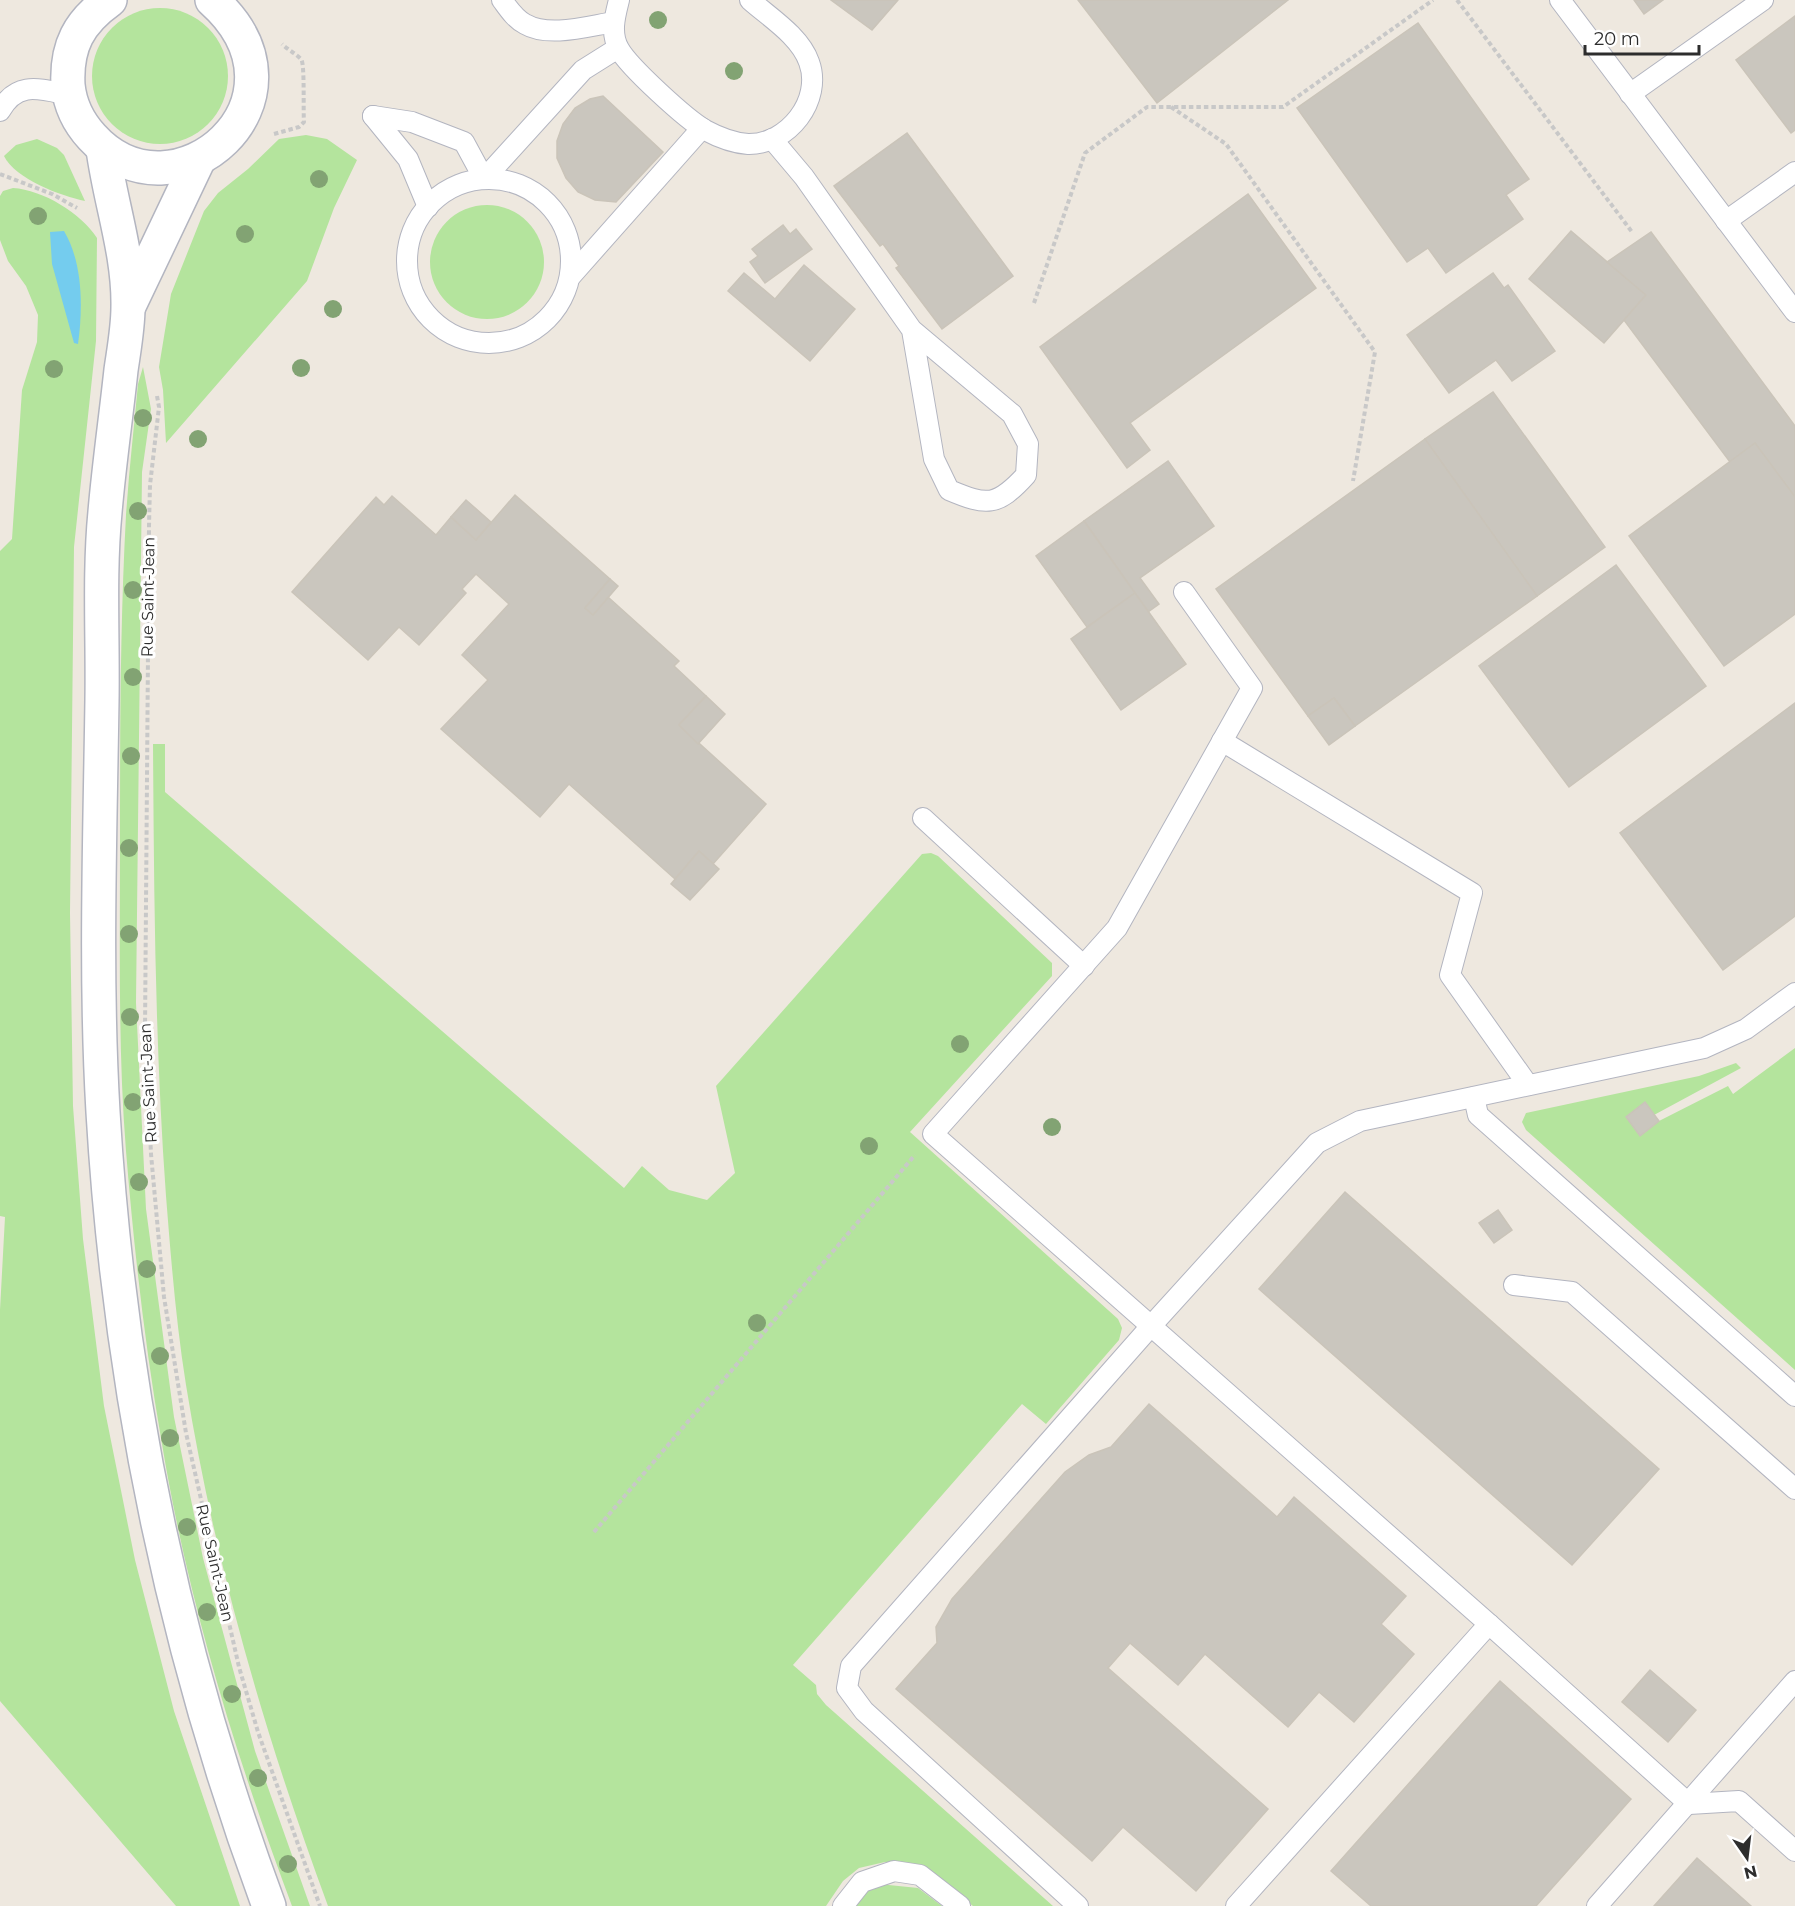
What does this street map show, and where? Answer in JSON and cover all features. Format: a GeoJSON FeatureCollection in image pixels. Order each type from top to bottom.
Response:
{"type":"FeatureCollection","features":[{"type":"Feature","properties":{"kind":"street"},"geometry":{"type":"LineString","coordinates":[[96,4],[75,38],[68,66],[69,95],[81,125],[103,149],[125,161],[149,167],[174,166],[199,159],[218,147],[234,130],[245,110],[251,87],[251,62],[244,37],[231,17],[212,0]]}},
{"type":"Feature","properties":{"kind":"street"},"geometry":{"type":"LineString","coordinates":[[103,149],[108,185],[121,227],[128,307],[104,517],[99,868],[101,1035],[103,1110],[113,1247],[130,1380],[154,1511],[208,1728],[269,1906]]}},
{"type":"Feature","properties":{"kind":"street"},"geometry":{"type":"LineString","coordinates":[[128,307],[199,159]]}},
{"type":"Feature","properties":{"kind":"lane"},"geometry":{"type":"LineString","coordinates":[[502,0],[525,25],[545,30],[614,22]]}},
{"type":"Feature","properties":{"kind":"lane"},"geometry":{"type":"LineString","coordinates":[[619,0],[613,32],[618,48],[633,68],[702,128],[724,140],[749,144],[772,139],[793,126],[807,105],[812,85],[810,62],[798,43],[750,0]]}},
{"type":"Feature","properties":{"kind":"lane"},"geometry":{"type":"LineString","coordinates":[[1560,0],[1795,312]]}},
{"type":"Feature","properties":{"kind":"lane"},"geometry":{"type":"LineString","coordinates":[[1630,94],[1763,0]]}},
{"type":"Feature","properties":{"kind":"lane"},"geometry":{"type":"LineString","coordinates":[[484,179],[583,70],[618,48]]}},
{"type":"Feature","properties":{"kind":"lane"},"geometry":{"type":"LineString","coordinates":[[0,111],[7,98],[25,88],[69,95]]}},
{"type":"Feature","properties":{"kind":"lane"},"geometry":{"type":"LineString","coordinates":[[428,207],[408,159],[373,116],[412,122],[464,142],[484,179]]}},
{"type":"Feature","properties":{"kind":"lane"},"geometry":{"type":"LineString","coordinates":[[570,277],[702,128]]}},
{"type":"Feature","properties":{"kind":"lane"},"geometry":{"type":"LineString","coordinates":[[772,139],[804,177],[912,330],[1012,414],[1028,444],[1026,476],[1007,496],[979,502],[949,490],[934,459],[912,330]]}},
{"type":"Feature","properties":{"kind":"lane"},"geometry":{"type":"LineString","coordinates":[[1726,221],[1795,172]]}},
{"type":"Feature","properties":{"kind":"lane"},"geometry":{"type":"LineString","coordinates":[[484,179],[506,180],[544,199],[558,216],[568,235],[572,256],[570,277],[563,297],[551,315],[535,329],[516,339],[495,343],[473,342],[435,323],[421,307],[409,277],[409,245],[416,224],[428,207],[444,193],[463,183],[484,179]]}},
{"type":"Feature","properties":{"kind":"lane"},"geometry":{"type":"LineString","coordinates":[[1184,592],[1252,688],[1117,928],[933,1134],[1490,1624],[1689,1804],[1738,1801],[1795,1851]]}},
{"type":"Feature","properties":{"kind":"lane"},"geometry":{"type":"LineString","coordinates":[[1222,741],[1472,893],[1450,975],[1528,1085]]}},
{"type":"Feature","properties":{"kind":"lane"},"geometry":{"type":"LineString","coordinates":[[923,819],[1084,966]]}},
{"type":"Feature","properties":{"kind":"lane"},"geometry":{"type":"LineString","coordinates":[[1078,1906],[864,1711],[847,1688],[851,1666],[1151,1326],[1317,1143],[1360,1121],[1704,1048],[1746,1029],[1795,993]]}},
{"type":"Feature","properties":{"kind":"lane"},"geometry":{"type":"LineString","coordinates":[[1474,1097],[1478,1115],[1795,1396]]}},
{"type":"Feature","properties":{"kind":"lane"},"geometry":{"type":"LineString","coordinates":[[1514,1285],[1572,1292],[1795,1489]]}},
{"type":"Feature","properties":{"kind":"lane"},"geometry":{"type":"LineString","coordinates":[[1236,1906],[1490,1624]]}},
{"type":"Feature","properties":{"kind":"lane"},"geometry":{"type":"LineString","coordinates":[[1597,1906],[1795,1681]]}},
{"type":"Feature","properties":{"kind":"lane"},"geometry":{"type":"LineString","coordinates":[[843,1906],[862,1882],[894,1871],[920,1875],[960,1906]]}},
{"type":"Feature","properties":{"kind":"path"},"geometry":{"type":"LineString","coordinates":[[1034,303],[1085,153],[1147,107],[1283,107],[1433,0]]}},
{"type":"Feature","properties":{"kind":"path"},"geometry":{"type":"LineString","coordinates":[[1457,0],[1632,232]]}},
{"type":"Feature","properties":{"kind":"path"},"geometry":{"type":"LineString","coordinates":[[1170,106],[1226,144],[1375,352],[1353,481]]}},
{"type":"Feature","properties":{"kind":"path"},"geometry":{"type":"LineString","coordinates":[[0,174],[52,194],[81,210]]}},
{"type":"Feature","properties":{"kind":"path","name":"Rue Saint-Jean"},"geometry":{"type":"LineString","coordinates":[[154,385],[159,407],[150,485],[145,1031],[164,1297],[186,1433],[239,1667],[258,1732],[320,1906]]}},
{"type":"Feature","properties":{"kind":"path"},"geometry":{"type":"LineString","coordinates":[[594,1532],[933,1134]]}},
{"type":"Feature","properties":{"kind":"green space"},"geometry":{"type":"Polygon","coordinates":[[[160,8],[186,13],[208,28],[223,50],[228,76],[223,102],[208,124],[186,139],[160,144],[134,139],[112,124],[97,102],[92,76],[97,50],[112,28],[134,13],[160,8]]]}},
{"type":"Feature","properties":{"kind":"green space"},"geometry":{"type":"Polygon","coordinates":[[[306,135],[327,139],[357,160],[334,208],[307,281],[166,443],[163,390],[159,367],[171,294],[204,211],[218,193],[248,169],[279,139],[306,135]]]}},
{"type":"Feature","properties":{"kind":"green space"},"geometry":{"type":"Polygon","coordinates":[[[37,139],[57,148],[64,155],[85,201],[64,195],[28,179],[18,172],[4,156],[16,145],[37,139]]]}},
{"type":"Feature","properties":{"kind":"green space"},"geometry":{"type":"Polygon","coordinates":[[[13,188],[37,193],[60,204],[81,220],[97,238],[96,341],[74,547],[70,913],[73,1106],[83,1239],[104,1406],[135,1560],[174,1711],[240,1906],[176,1906],[0,1701],[0,1310],[5,1217],[0,1216],[0,551],[12,539],[22,390],[37,342],[38,315],[26,286],[8,261],[0,240],[0,196],[3,191],[13,188]]]}},
{"type":"Feature","properties":{"kind":"green space"},"geometry":{"type":"Polygon","coordinates":[[[487,205],[509,209],[528,221],[540,240],[544,262],[540,284],[528,303],[509,315],[487,319],[465,315],[446,303],[434,284],[430,262],[434,240],[446,221],[465,209],[487,205]]]}},
{"type":"Feature","properties":{"kind":"green space"},"geometry":{"type":"Polygon","coordinates":[[[143,367],[151,409],[142,472],[136,1003],[146,1209],[174,1417],[203,1558],[255,1751],[310,1906],[292,1906],[233,1736],[200,1620],[185,1561],[162,1444],[136,1261],[122,1076],[120,724],[126,515],[138,384],[143,367]]]}},
{"type":"Feature","properties":{"kind":"green space"},"geometry":{"type":"Polygon","coordinates":[[[153,744],[165,744],[165,792],[624,1188],[642,1166],[669,1190],[707,1200],[735,1173],[716,1086],[922,854],[931,853],[938,856],[1052,963],[1052,976],[910,1132],[1118,1319],[1122,1328],[1119,1340],[1046,1424],[1022,1404],[793,1665],[816,1685],[817,1694],[826,1705],[1053,1906],[973,1906],[932,1874],[911,1863],[885,1862],[859,1868],[843,1881],[826,1906],[328,1906],[283,1778],[244,1649],[212,1518],[182,1362],[170,1243],[159,1083],[153,744]]]}},
{"type":"Feature","properties":{"kind":"green space"},"geometry":{"type":"Polygon","coordinates":[[[1795,1048],[1795,1370],[1526,1130],[1522,1122],[1526,1113],[1699,1076],[1736,1063],[1741,1068],[1654,1115],[1640,1136],[1659,1121],[1728,1086],[1733,1094],[1795,1048]]]}},
{"type":"Feature","properties":{"kind":"green space"},"geometry":{"type":"Polygon","coordinates":[[[879,1884],[918,1888],[942,1906],[850,1906],[863,1892],[879,1884]]]}},
{"type":"Feature","properties":{"kind":"water"},"geometry":{"type":"Polygon","coordinates":[[[64,231],[75,257],[80,286],[81,316],[78,344],[74,343],[52,264],[50,232],[64,231]]]}},
{"type":"Feature","properties":{"kind":"building"},"geometry":{"type":"Polygon","coordinates":[[[831,0],[898,0],[872,30],[831,0]]]}},
{"type":"Feature","properties":{"kind":"building"},"geometry":{"type":"Polygon","coordinates":[[[1078,0],[1288,0],[1157,103],[1078,0]]]}},
{"type":"Feature","properties":{"kind":"building"},"geometry":{"type":"Polygon","coordinates":[[[1634,0],[1663,0],[1644,14],[1634,0]]]}},
{"type":"Feature","properties":{"kind":"building"},"geometry":{"type":"Polygon","coordinates":[[[1795,16],[1795,130],[1791,133],[1736,60],[1795,16]]]}},
{"type":"Feature","properties":{"kind":"building"},"geometry":{"type":"Polygon","coordinates":[[[1418,23],[1529,179],[1506,195],[1523,219],[1446,273],[1428,248],[1407,262],[1297,108],[1418,23]]]}},
{"type":"Feature","properties":{"kind":"building"},"geometry":{"type":"Polygon","coordinates":[[[603,96],[663,152],[616,202],[595,200],[578,192],[566,178],[557,158],[557,141],[563,124],[575,108],[590,99],[603,96]]]}},
{"type":"Feature","properties":{"kind":"building"},"geometry":{"type":"Polygon","coordinates":[[[907,133],[1013,276],[942,329],[896,268],[899,266],[883,244],[880,246],[834,186],[907,133]]]}},
{"type":"Feature","properties":{"kind":"building"},"geometry":{"type":"Polygon","coordinates":[[[1248,194],[1316,288],[1130,423],[1150,450],[1127,468],[1040,347],[1248,194]]]}},
{"type":"Feature","properties":{"kind":"building"},"geometry":{"type":"Polygon","coordinates":[[[783,225],[790,234],[796,229],[812,249],[765,283],[750,262],[758,256],[752,249],[783,225]]]}},
{"type":"Feature","properties":{"kind":"building"},"geometry":{"type":"Polygon","coordinates":[[[1571,231],[1646,295],[1604,343],[1529,279],[1571,231]]]}},
{"type":"Feature","properties":{"kind":"building"},"geometry":{"type":"Polygon","coordinates":[[[1651,232],[1795,426],[1795,497],[1755,443],[1730,462],[1624,320],[1646,295],[1607,262],[1651,232]]]}},
{"type":"Feature","properties":{"kind":"building"},"geometry":{"type":"Polygon","coordinates":[[[804,265],[855,309],[810,361],[728,291],[744,273],[775,299],[804,265]]]}},
{"type":"Feature","properties":{"kind":"building"},"geometry":{"type":"Polygon","coordinates":[[[1493,273],[1504,288],[1508,285],[1555,351],[1512,381],[1496,360],[1449,393],[1407,335],[1493,273]]]}},
{"type":"Feature","properties":{"kind":"building"},"geometry":{"type":"Polygon","coordinates":[[[1493,392],[1605,547],[1537,596],[1425,439],[1493,392]]]}},
{"type":"Feature","properties":{"kind":"building"},"geometry":{"type":"Polygon","coordinates":[[[1425,439],[1537,596],[1355,726],[1334,698],[1308,716],[1216,589],[1425,439]]]}},
{"type":"Feature","properties":{"kind":"building"},"geometry":{"type":"Polygon","coordinates":[[[1755,443],[1795,497],[1795,614],[1724,666],[1629,536],[1755,443]]]}},
{"type":"Feature","properties":{"kind":"building"},"geometry":{"type":"Polygon","coordinates":[[[1168,461],[1214,526],[1140,578],[1159,604],[1148,612],[1084,521],[1168,461]]]}},
{"type":"Feature","properties":{"kind":"building"},"geometry":{"type":"Polygon","coordinates":[[[515,495],[610,579],[585,608],[593,615],[608,597],[679,661],[674,666],[706,696],[679,725],[766,804],[713,864],[699,851],[675,879],[569,784],[540,817],[441,729],[488,680],[462,655],[509,604],[476,574],[462,589],[466,593],[419,645],[399,627],[368,660],[292,592],[376,497],[384,505],[392,496],[436,535],[451,517],[476,540],[515,495]]]}},
{"type":"Feature","properties":{"kind":"building"},"geometry":{"type":"Polygon","coordinates":[[[466,500],[491,522],[476,540],[451,517],[466,500]]]}},
{"type":"Feature","properties":{"kind":"building"},"geometry":{"type":"Polygon","coordinates":[[[1084,521],[1135,593],[1087,627],[1036,556],[1084,521]]]}},
{"type":"Feature","properties":{"kind":"building"},"geometry":{"type":"Polygon","coordinates":[[[1616,565],[1706,686],[1569,787],[1479,666],[1616,565]]]}},
{"type":"Feature","properties":{"kind":"building"},"geometry":{"type":"Polygon","coordinates":[[[610,579],[618,586],[593,615],[585,608],[610,579]]]}},
{"type":"Feature","properties":{"kind":"building"},"geometry":{"type":"Polygon","coordinates":[[[1135,593],[1186,664],[1121,710],[1071,639],[1135,593]]]}},
{"type":"Feature","properties":{"kind":"building"},"geometry":{"type":"Polygon","coordinates":[[[706,696],[725,714],[698,744],[679,725],[706,696]]]}},
{"type":"Feature","properties":{"kind":"building"},"geometry":{"type":"Polygon","coordinates":[[[1334,698],[1355,726],[1329,745],[1308,716],[1334,698]]]}},
{"type":"Feature","properties":{"kind":"building"},"geometry":{"type":"Polygon","coordinates":[[[1795,703],[1795,916],[1723,970],[1620,833],[1795,703]]]}},
{"type":"Feature","properties":{"kind":"building"},"geometry":{"type":"Polygon","coordinates":[[[699,851],[719,869],[690,900],[671,884],[699,851]]]}},
{"type":"Feature","properties":{"kind":"building"},"geometry":{"type":"Polygon","coordinates":[[[1645,1102],[1659,1121],[1640,1136],[1626,1117],[1645,1102]]]}},
{"type":"Feature","properties":{"kind":"building"},"geometry":{"type":"Polygon","coordinates":[[[1345,1192],[1659,1469],[1572,1565],[1259,1289],[1345,1192]]]}},
{"type":"Feature","properties":{"kind":"building"},"geometry":{"type":"Polygon","coordinates":[[[1498,1210],[1512,1230],[1494,1243],[1479,1223],[1498,1210]]]}},
{"type":"Feature","properties":{"kind":"building"},"geometry":{"type":"Polygon","coordinates":[[[1149,1404],[1277,1517],[1294,1497],[1406,1596],[1381,1624],[1414,1654],[1354,1722],[1319,1692],[1288,1727],[1205,1654],[1178,1685],[1130,1643],[1108,1668],[1268,1809],[1196,1891],[1123,1827],[1092,1861],[896,1689],[937,1643],[936,1627],[952,1599],[1065,1472],[1089,1455],[1111,1447],[1149,1404]]]}},
{"type":"Feature","properties":{"kind":"building"},"geometry":{"type":"Polygon","coordinates":[[[1650,1670],[1696,1710],[1668,1742],[1622,1702],[1650,1670]]]}},
{"type":"Feature","properties":{"kind":"building"},"geometry":{"type":"Polygon","coordinates":[[[1500,1681],[1631,1799],[1536,1906],[1371,1906],[1331,1871],[1500,1681]]]}},
{"type":"Feature","properties":{"kind":"building"},"geometry":{"type":"Polygon","coordinates":[[[1697,1858],[1751,1906],[1654,1906],[1697,1858]]]}}]}
